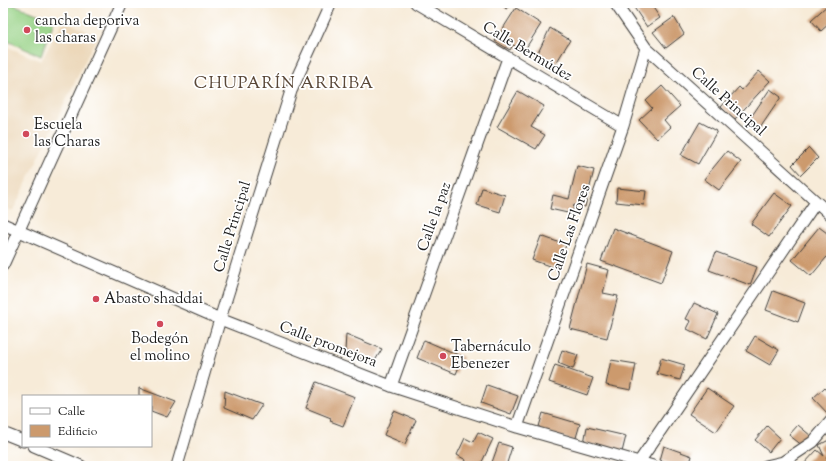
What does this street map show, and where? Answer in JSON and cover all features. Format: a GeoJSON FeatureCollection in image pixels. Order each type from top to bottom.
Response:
{"type":"FeatureCollection","features":[{"type":"Feature","properties":{"kind":"street"},"geometry":{"type":"LineString","coordinates":[[3,264],[122,3]]}},
{"type":"Feature","properties":{"kind":"street","name":"Calle Principal"},"geometry":{"type":"LineString","coordinates":[[177,466],[220,319],[291,90],[331,3]]}},
{"type":"Feature","properties":{"kind":"street","name":"Calle Bermúdez"},"geometry":{"type":"LineString","coordinates":[[416,3],[623,126]]}},
{"type":"Feature","properties":{"kind":"street","name":"Calle Principal"},"geometry":{"type":"LineString","coordinates":[[615,3],[646,48],[831,215]]}},
{"type":"Feature","properties":{"kind":"street","name":"Calle Las Flores"},"geometry":{"type":"LineString","coordinates":[[518,427],[623,126],[646,48]]}},
{"type":"Feature","properties":{"kind":"street","name":"Calle la paz"},"geometry":{"type":"LineString","coordinates":[[391,386],[508,58]]}},
{"type":"Feature","properties":{"kind":"street"},"geometry":{"type":"LineString","coordinates":[[639,462],[816,202]]}},
{"type":"Feature","properties":{"kind":"street","name":"Calle promejora"},"geometry":{"type":"LineString","coordinates":[[3,224],[220,319],[391,386],[518,427],[653,466]]}},
{"type":"Feature","properties":{"kind":"street"},"geometry":{"type":"LineString","coordinates":[[766,466],[783,462],[813,442],[831,421]]}},
{"type":"Feature","properties":{"kind":"street"},"geometry":{"type":"LineString","coordinates":[[3,433],[22,441]]}},
{"type":"Feature","properties":{"kind":"street"},"geometry":{"type":"LineString","coordinates":[[36,447],[81,466]]}},
{"type":"Feature","properties":{"kind":"shaded area","name":"Escuela las Charas"},"geometry":{"type":"Polygon","coordinates":[[[64,20],[97,36],[13,211],[3,207],[3,45],[41,61],[64,20]]]}},
{"type":"Feature","properties":{"kind":"green space","name":"cancha deporiva las charas"},"geometry":{"type":"Polygon","coordinates":[[[3,3],[10,3],[54,21],[41,56],[3,39],[3,3]]]}},
{"type":"Feature","properties":{"kind":"building"},"geometry":{"type":"Polygon","coordinates":[[[501,3],[515,3],[506,9],[501,3]]]}},
{"type":"Feature","properties":{"kind":"building"},"geometry":{"type":"Polygon","coordinates":[[[631,3],[650,3],[660,18],[647,27],[631,3]]]}},
{"type":"Feature","properties":{"kind":"building"},"geometry":{"type":"Polygon","coordinates":[[[830,3],[831,22],[821,31],[811,20],[830,3]]]}},
{"type":"Feature","properties":{"kind":"building"},"geometry":{"type":"Polygon","coordinates":[[[516,8],[541,24],[524,51],[513,45],[510,50],[495,41],[516,8]]]}},
{"type":"Feature","properties":{"kind":"building"},"geometry":{"type":"Polygon","coordinates":[[[674,17],[684,34],[666,48],[653,32],[674,17]]]}},
{"type":"Feature","properties":{"kind":"building"},"geometry":{"type":"Polygon","coordinates":[[[550,28],[570,40],[552,70],[535,59],[550,28]]]}},
{"type":"Feature","properties":{"kind":"building"},"geometry":{"type":"Polygon","coordinates":[[[759,71],[770,81],[734,120],[721,107],[739,87],[742,90],[759,71]]]}},
{"type":"Feature","properties":{"kind":"building"},"geometry":{"type":"Polygon","coordinates":[[[662,86],[680,106],[664,120],[670,127],[657,139],[639,120],[652,108],[646,101],[662,86]]]}},
{"type":"Feature","properties":{"kind":"building"},"geometry":{"type":"Polygon","coordinates":[[[770,89],[781,97],[760,128],[749,120],[770,89]]]}},
{"type":"Feature","properties":{"kind":"building"},"geometry":{"type":"Polygon","coordinates":[[[518,91],[544,106],[531,127],[545,135],[536,149],[497,127],[518,91]]]}},
{"type":"Feature","properties":{"kind":"building"},"geometry":{"type":"Polygon","coordinates":[[[700,122],[717,131],[698,164],[681,155],[700,122]]]}},
{"type":"Feature","properties":{"kind":"building"},"geometry":{"type":"Polygon","coordinates":[[[809,148],[818,158],[801,175],[792,165],[809,148]]]}},
{"type":"Feature","properties":{"kind":"building"},"geometry":{"type":"Polygon","coordinates":[[[727,151],[741,162],[719,190],[704,179],[727,151]]]}},
{"type":"Feature","properties":{"kind":"building"},"geometry":{"type":"Polygon","coordinates":[[[577,166],[594,170],[585,207],[574,205],[572,214],[550,209],[553,195],[569,199],[577,166]]]}},
{"type":"Feature","properties":{"kind":"building"},"geometry":{"type":"Polygon","coordinates":[[[482,188],[505,195],[500,212],[477,205],[482,188]]]}},
{"type":"Feature","properties":{"kind":"building"},"geometry":{"type":"Polygon","coordinates":[[[617,188],[646,191],[644,205],[616,202],[617,188]]]}},
{"type":"Feature","properties":{"kind":"building"},"geometry":{"type":"Polygon","coordinates":[[[774,193],[792,206],[769,237],[751,224],[774,193]]]}},
{"type":"Feature","properties":{"kind":"building"},"geometry":{"type":"Polygon","coordinates":[[[819,227],[831,236],[831,252],[811,276],[792,260],[819,227]]]}},
{"type":"Feature","properties":{"kind":"building"},"geometry":{"type":"Polygon","coordinates":[[[613,228],[673,251],[661,283],[601,261],[613,228]]]}},
{"type":"Feature","properties":{"kind":"building"},"geometry":{"type":"Polygon","coordinates":[[[541,236],[566,245],[558,269],[532,260],[541,236]]]}},
{"type":"Feature","properties":{"kind":"building"},"geometry":{"type":"Polygon","coordinates":[[[716,252],[757,267],[750,285],[709,270],[716,252]]]}},
{"type":"Feature","properties":{"kind":"building"},"geometry":{"type":"Polygon","coordinates":[[[587,264],[609,270],[603,293],[618,296],[607,338],[570,329],[587,264]]]}},
{"type":"Feature","properties":{"kind":"building"},"geometry":{"type":"Polygon","coordinates":[[[773,291],[805,303],[798,322],[766,310],[773,291]]]}},
{"type":"Feature","properties":{"kind":"building"},"geometry":{"type":"Polygon","coordinates":[[[694,303],[718,314],[707,339],[687,329],[691,321],[686,319],[694,303]]]}},
{"type":"Feature","properties":{"kind":"building"},"geometry":{"type":"Polygon","coordinates":[[[346,334],[382,349],[373,364],[345,351],[346,334]]]}},
{"type":"Feature","properties":{"kind":"building"},"geometry":{"type":"Polygon","coordinates":[[[755,336],[779,350],[770,365],[746,351],[755,336]]]}},
{"type":"Feature","properties":{"kind":"building"},"geometry":{"type":"Polygon","coordinates":[[[424,340],[463,357],[456,374],[417,358],[424,340]]]}},
{"type":"Feature","properties":{"kind":"building"},"geometry":{"type":"Polygon","coordinates":[[[562,350],[578,355],[573,369],[558,363],[562,350]]]}},
{"type":"Feature","properties":{"kind":"building"},"geometry":{"type":"Polygon","coordinates":[[[661,358],[685,365],[680,380],[657,374],[661,358]]]}},
{"type":"Feature","properties":{"kind":"building"},"geometry":{"type":"Polygon","coordinates":[[[611,360],[636,364],[631,390],[606,385],[611,360]]]}},
{"type":"Feature","properties":{"kind":"building"},"geometry":{"type":"Polygon","coordinates":[[[555,365],[593,378],[587,395],[549,382],[555,365]]]}},
{"type":"Feature","properties":{"kind":"building"},"geometry":{"type":"Polygon","coordinates":[[[316,382],[355,397],[343,426],[330,421],[331,418],[306,408],[316,382]]]}},
{"type":"Feature","properties":{"kind":"building"},"geometry":{"type":"Polygon","coordinates":[[[487,385],[518,396],[511,414],[481,403],[487,385]]]}},
{"type":"Feature","properties":{"kind":"building"},"geometry":{"type":"Polygon","coordinates":[[[139,388],[176,402],[167,417],[152,411],[152,395],[139,395],[139,388]]]}},
{"type":"Feature","properties":{"kind":"building"},"geometry":{"type":"Polygon","coordinates":[[[707,388],[734,406],[716,432],[689,414],[707,388]]]}},
{"type":"Feature","properties":{"kind":"building"},"geometry":{"type":"Polygon","coordinates":[[[824,388],[831,395],[831,413],[829,415],[813,398],[824,388]]]}},
{"type":"Feature","properties":{"kind":"building"},"geometry":{"type":"Polygon","coordinates":[[[225,391],[262,405],[252,420],[224,408],[225,391]]]}},
{"type":"Feature","properties":{"kind":"building"},"geometry":{"type":"Polygon","coordinates":[[[394,411],[416,420],[405,444],[384,435],[394,411]]]}},
{"type":"Feature","properties":{"kind":"building"},"geometry":{"type":"Polygon","coordinates":[[[543,413],[580,424],[575,441],[538,430],[543,413]]]}},
{"type":"Feature","properties":{"kind":"building"},"geometry":{"type":"Polygon","coordinates":[[[798,425],[811,436],[803,446],[789,435],[798,425]]]}},
{"type":"Feature","properties":{"kind":"building"},"geometry":{"type":"Polygon","coordinates":[[[767,426],[780,438],[769,452],[755,440],[767,426]]]}},
{"type":"Feature","properties":{"kind":"building"},"geometry":{"type":"Polygon","coordinates":[[[587,427],[626,436],[622,452],[584,443],[587,427]]]}},
{"type":"Feature","properties":{"kind":"building"},"geometry":{"type":"Polygon","coordinates":[[[478,432],[493,439],[480,466],[471,466],[465,463],[466,460],[457,455],[465,438],[473,442],[478,432]]]}},
{"type":"Feature","properties":{"kind":"building"},"geometry":{"type":"Polygon","coordinates":[[[831,439],[831,455],[826,457],[830,461],[826,466],[803,465],[817,450],[824,456],[819,445],[831,439]]]}},
{"type":"Feature","properties":{"kind":"building"},"geometry":{"type":"Polygon","coordinates":[[[499,443],[512,447],[506,466],[491,465],[499,443]]]}},
{"type":"Feature","properties":{"kind":"building"},"geometry":{"type":"Polygon","coordinates":[[[664,446],[692,456],[689,466],[678,466],[660,460],[664,446]]]}},
{"type":"Feature","properties":{"kind":"place","name":"cancha deporiva las charas"},"geometry":{"type":"Point","coordinates":[27,30]}},
{"type":"Feature","properties":{"kind":"place","name":"Escuela las Charas"},"geometry":{"type":"Point","coordinates":[26,134]}},
{"type":"Feature","properties":{"kind":"place","name":"Abasto shaddai"},"geometry":{"type":"Point","coordinates":[96,299]}},
{"type":"Feature","properties":{"kind":"place","name":"Bodegón el molino"},"geometry":{"type":"Point","coordinates":[160,324]}},
{"type":"Feature","properties":{"kind":"place","name":"Tabernáculo Ebenezer"},"geometry":{"type":"Point","coordinates":[443,356]}},
{"type":"Feature","properties":{"kind":"district","name":"CHUPARÍN ARRIBA"},"geometry":{"type":"Point","coordinates":[284,84]}}]}
